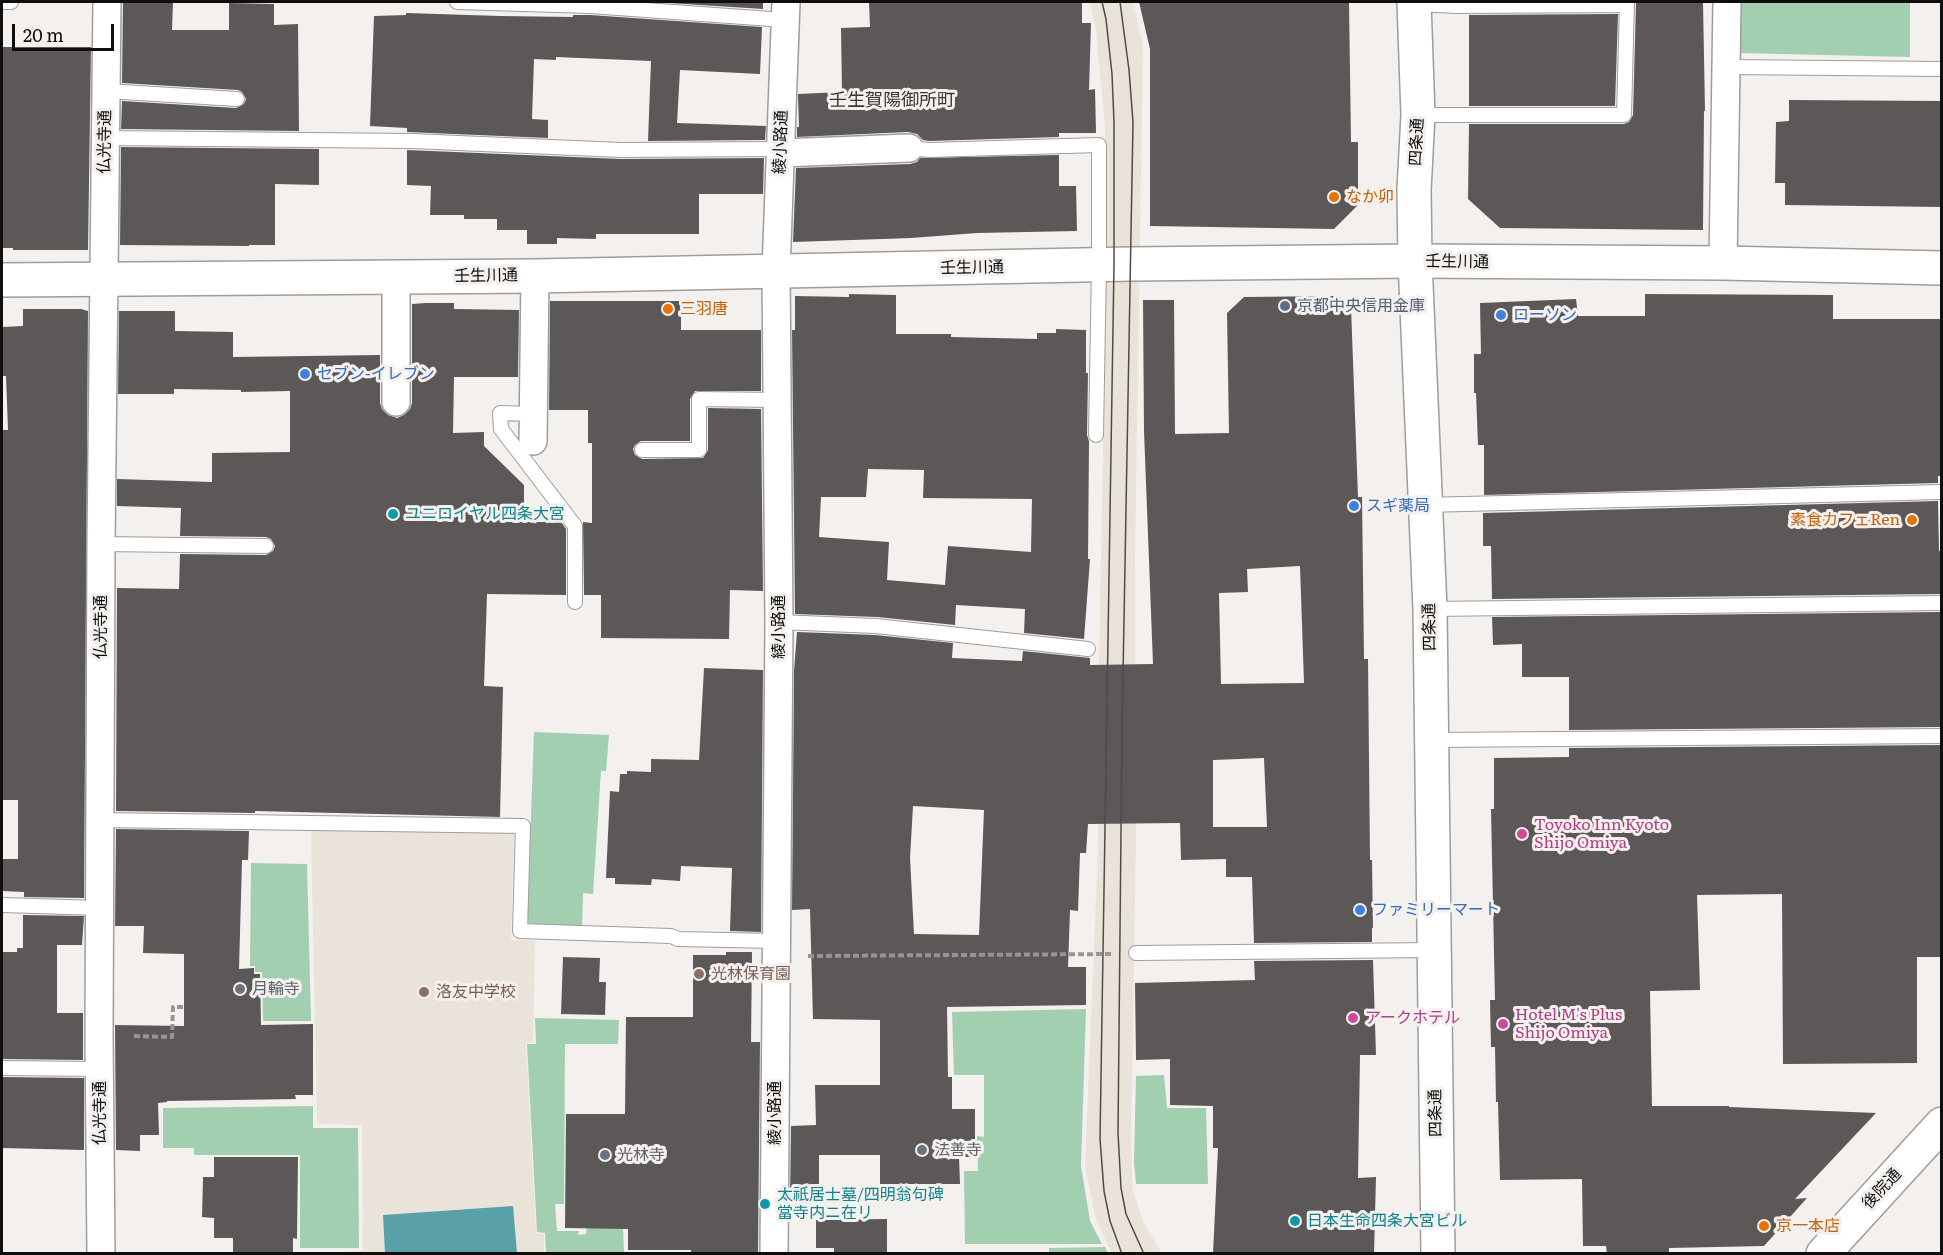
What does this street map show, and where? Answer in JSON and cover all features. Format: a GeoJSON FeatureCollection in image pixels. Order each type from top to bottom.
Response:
{"type":"FeatureCollection","features":[{"type":"Feature","properties":{"kind":"street","name":"仏光寺通"},"geometry":{"type":"LineString","coordinates":[[101,1254],[101,543],[107,2]]}},
{"type":"Feature","properties":{"kind":"street"},"geometry":{"type":"LineString","coordinates":[[1723,263],[1727,2]]}},
{"type":"Feature","properties":{"kind":"street","name":"四条通"},"geometry":{"type":"LineString","coordinates":[[1414,3],[1418,115],[1414,190],[1415,261],[1430,609],[1438,1254]]}},
{"type":"Feature","properties":{"kind":"street","name":"綾小路通"},"geometry":{"type":"LineString","coordinates":[[774,1254],[779,622],[776,272],[785,11]]}},
{"type":"Feature","properties":{"kind":"street"},"geometry":{"type":"LineString","coordinates":[[780,151],[909,148]]}},
{"type":"Feature","properties":{"kind":"street","name":"壬生川通"},"geometry":{"type":"LineString","coordinates":[[2,280],[535,276],[1415,261],[1723,263],[1941,268]]}},
{"type":"Feature","properties":{"kind":"street"},"geometry":{"type":"LineString","coordinates":[[533,441],[535,276]]}},
{"type":"Feature","properties":{"kind":"street"},"geometry":{"type":"LineString","coordinates":[[396,277],[396,402]]}},
{"type":"Feature","properties":{"kind":"street","name":"後院通"},"geometry":{"type":"LineString","coordinates":[[1823,1254],[1941,1124]]}},
{"type":"Feature","properties":{"kind":"lane"},"geometry":{"type":"LineString","coordinates":[[2,2],[11,2]]}},
{"type":"Feature","properties":{"kind":"lane"},"geometry":{"type":"LineString","coordinates":[[457,2],[785,11]]}},
{"type":"Feature","properties":{"kind":"lane"},"geometry":{"type":"LineString","coordinates":[[1414,3],[1458,6],[1627,3],[1624,115],[1418,115]]}},
{"type":"Feature","properties":{"kind":"lane"},"geometry":{"type":"LineString","coordinates":[[1726,67],[1941,69]]}},
{"type":"Feature","properties":{"kind":"lane"},"geometry":{"type":"LineString","coordinates":[[106,91],[237,99]]}},
{"type":"Feature","properties":{"kind":"lane"},"geometry":{"type":"LineString","coordinates":[[104,138],[412,141],[621,150],[780,151]]}},
{"type":"Feature","properties":{"kind":"lane"},"geometry":{"type":"LineString","coordinates":[[909,148],[929,150],[1100,145],[1100,265],[1095,435]]}},
{"type":"Feature","properties":{"kind":"lane"},"geometry":{"type":"LineString","coordinates":[[642,450],[699,450],[699,399],[776,400]]}},
{"type":"Feature","properties":{"kind":"lane"},"geometry":{"type":"LineString","coordinates":[[533,414],[500,413],[501,429],[575,526],[575,602]]}},
{"type":"Feature","properties":{"kind":"lane"},"geometry":{"type":"LineString","coordinates":[[1425,505],[1941,492]]}},
{"type":"Feature","properties":{"kind":"lane"},"geometry":{"type":"LineString","coordinates":[[101,543],[266,546]]}},
{"type":"Feature","properties":{"kind":"lane"},"geometry":{"type":"LineString","coordinates":[[1430,609],[1941,603]]}},
{"type":"Feature","properties":{"kind":"lane"},"geometry":{"type":"LineString","coordinates":[[779,622],[876,626],[1088,649]]}},
{"type":"Feature","properties":{"kind":"lane"},"geometry":{"type":"LineString","coordinates":[[1431,740],[1941,736]]}},
{"type":"Feature","properties":{"kind":"lane"},"geometry":{"type":"LineString","coordinates":[[100,820],[523,826],[520,931],[671,936],[678,939],[777,948]]}},
{"type":"Feature","properties":{"kind":"lane"},"geometry":{"type":"LineString","coordinates":[[2,905],[100,908]]}},
{"type":"Feature","properties":{"kind":"lane"},"geometry":{"type":"LineString","coordinates":[[1136,953],[1434,950]]}},
{"type":"Feature","properties":{"kind":"lane"},"geometry":{"type":"LineString","coordinates":[[2,1068],[100,1069]]}},
{"type":"Feature","properties":{"kind":"path"},"geometry":{"type":"LineString","coordinates":[[777,948],[1136,953]]}},
{"type":"Feature","properties":{"kind":"path"},"geometry":{"type":"LineString","coordinates":[[134,1036],[172,1037],[173,1006],[184,1006]]}},
{"type":"Feature","properties":{"kind":"shaded area"},"geometry":{"type":"Polygon","coordinates":[[[1090,2],[1133,2],[1143,45],[1135,557],[1136,834],[1131,1152],[1133,1191],[1143,1221],[1162,1253],[1112,1253],[1096,1220],[1085,1166],[1098,847],[1106,289],[1105,126],[1096,30],[1090,2]]]}},
{"type":"Feature","properties":{"kind":"shaded area","name":"洛友中学校"},"geometry":{"type":"Polygon","coordinates":[[[311,830],[514,833],[511,940],[535,941],[533,1043],[526,1043],[536,1233],[544,1234],[544,1253],[349,1253],[349,1251],[363,1251],[362,1125],[317,1124],[311,830]]]}},
{"type":"Feature","properties":{"kind":"green space"},"geometry":{"type":"Polygon","coordinates":[[[1740,2],[1910,2],[1910,57],[1739,53],[1740,2]]]}},
{"type":"Feature","properties":{"kind":"green space"},"geometry":{"type":"Polygon","coordinates":[[[534,732],[609,735],[606,771],[601,771],[593,894],[583,893],[582,928],[527,927],[534,732]]]}},
{"type":"Feature","properties":{"kind":"green space"},"geometry":{"type":"Polygon","coordinates":[[[251,863],[307,864],[311,1021],[263,1021],[262,972],[255,972],[255,966],[250,966],[251,863]]]}},
{"type":"Feature","properties":{"kind":"green space"},"geometry":{"type":"Polygon","coordinates":[[[1086,1009],[1081,1166],[1090,1221],[1102,1244],[965,1244],[964,1171],[978,1171],[977,1136],[984,1137],[984,1075],[954,1075],[952,1012],[1086,1009]]]}},
{"type":"Feature","properties":{"kind":"green space"},"geometry":{"type":"Polygon","coordinates":[[[535,1018],[619,1020],[618,1044],[565,1044],[564,1204],[555,1204],[557,1231],[579,1231],[578,1235],[586,1234],[587,1225],[623,1226],[624,1253],[546,1253],[545,1233],[537,1232],[527,1044],[536,1044],[535,1018]]]}},
{"type":"Feature","properties":{"kind":"green space"},"geometry":{"type":"Polygon","coordinates":[[[1164,1075],[1167,1108],[1206,1108],[1208,1184],[1136,1184],[1134,1162],[1136,1076],[1164,1075]]]}},
{"type":"Feature","properties":{"kind":"green space"},"geometry":{"type":"Polygon","coordinates":[[[313,1106],[313,1128],[358,1128],[359,1248],[300,1248],[300,1155],[194,1155],[194,1148],[163,1148],[163,1108],[313,1106]]]}},
{"type":"Feature","properties":{"kind":"green space"},"geometry":{"type":"Polygon","coordinates":[[[1105,1247],[1108,1253],[1049,1253],[1049,1248],[1105,1247]]]}},
{"type":"Feature","properties":{"kind":"water"},"geometry":{"type":"Polygon","coordinates":[[[513,1206],[517,1253],[385,1253],[383,1215],[513,1206]]]}},
{"type":"Feature","properties":{"kind":"building"},"geometry":{"type":"Polygon","coordinates":[[[123,2],[173,2],[172,30],[229,30],[229,3],[274,4],[274,25],[298,24],[299,131],[121,129],[122,101],[236,108],[244,104],[246,99],[238,90],[122,83],[123,2]]]}},
{"type":"Feature","properties":{"kind":"building"},"geometry":{"type":"Polygon","coordinates":[[[653,2],[763,2],[763,9],[653,2]]]}},
{"type":"Feature","properties":{"kind":"building"},"geometry":{"type":"Polygon","coordinates":[[[869,2],[1082,2],[1082,23],[1091,23],[1089,90],[1095,89],[1096,133],[1059,133],[1059,137],[929,141],[908,132],[797,137],[798,94],[842,92],[841,28],[870,27],[869,2]]]}},
{"type":"Feature","properties":{"kind":"building"},"geometry":{"type":"Polygon","coordinates":[[[1139,2],[1349,2],[1351,142],[1358,142],[1358,205],[1334,229],[1150,226],[1150,49],[1139,2]]]}},
{"type":"Feature","properties":{"kind":"building"},"geometry":{"type":"Polygon","coordinates":[[[1636,2],[1703,2],[1705,111],[1703,230],[1500,228],[1468,199],[1469,124],[1624,124],[1629,122],[1633,115],[1636,2]]]}},
{"type":"Feature","properties":{"kind":"building"},"geometry":{"type":"Polygon","coordinates":[[[406,13],[573,17],[573,15],[590,15],[762,27],[760,74],[680,70],[677,123],[766,126],[765,140],[648,141],[651,61],[556,57],[556,60],[534,59],[532,119],[548,120],[548,138],[407,132],[407,128],[370,126],[374,16],[406,15],[406,13]]]}},
{"type":"Feature","properties":{"kind":"building"},"geometry":{"type":"Polygon","coordinates":[[[1618,14],[1615,106],[1469,106],[1469,15],[1618,14]]]}},
{"type":"Feature","properties":{"kind":"building"},"geometry":{"type":"Polygon","coordinates":[[[2,47],[91,47],[88,250],[2,248],[2,47]]]}},
{"type":"Feature","properties":{"kind":"building"},"geometry":{"type":"Polygon","coordinates":[[[1789,100],[1941,101],[1941,207],[1785,205],[1785,183],[1775,183],[1776,122],[1789,121],[1789,100]]]}},
{"type":"Feature","properties":{"kind":"building"},"geometry":{"type":"Polygon","coordinates":[[[121,147],[319,149],[319,185],[275,184],[275,245],[120,245],[121,147]]]}},
{"type":"Feature","properties":{"kind":"building"},"geometry":{"type":"Polygon","coordinates":[[[407,150],[621,159],[764,158],[763,194],[699,194],[699,234],[596,234],[596,239],[557,238],[557,244],[527,244],[527,230],[497,230],[497,219],[464,219],[464,215],[430,215],[431,186],[407,185],[407,150]]]}},
{"type":"Feature","properties":{"kind":"building"},"geometry":{"type":"Polygon","coordinates":[[[1059,155],[1059,186],[1076,186],[1077,231],[977,233],[793,242],[796,168],[910,164],[917,162],[920,158],[1059,155]]]}},
{"type":"Feature","properties":{"kind":"building"},"geometry":{"type":"Polygon","coordinates":[[[849,294],[896,295],[896,334],[951,334],[951,337],[1037,339],[1037,333],[1056,333],[1056,329],[1086,330],[1087,435],[1089,441],[1088,559],[1090,559],[1084,639],[1024,633],[1025,609],[956,605],[955,625],[877,617],[795,614],[792,330],[795,330],[795,296],[849,297],[849,294]],[[868,469],[866,497],[821,497],[819,537],[889,542],[887,580],[945,585],[948,546],[1031,552],[1032,499],[923,498],[924,470],[868,469]]]}},
{"type":"Feature","properties":{"kind":"building"},"geometry":{"type":"Polygon","coordinates":[[[1645,294],[1833,295],[1833,319],[1941,319],[1941,476],[1938,476],[1938,483],[1484,495],[1484,445],[1478,445],[1476,393],[1474,393],[1474,354],[1481,354],[1480,303],[1576,299],[1578,316],[1645,316],[1645,294]]]}},
{"type":"Feature","properties":{"kind":"building"},"geometry":{"type":"Polygon","coordinates":[[[1339,296],[1351,307],[1358,497],[1362,497],[1364,659],[1368,659],[1372,942],[1254,943],[1252,877],[1226,877],[1226,859],[1181,860],[1180,823],[1088,824],[1086,853],[1080,853],[1078,911],[1070,910],[1068,967],[1086,967],[1086,1005],[947,1007],[948,1077],[952,1077],[952,1109],[975,1109],[975,1157],[959,1157],[960,1184],[880,1184],[880,1155],[819,1155],[819,1200],[790,1201],[791,1126],[816,1125],[815,1085],[880,1085],[880,1020],[813,1019],[810,909],[792,910],[794,671],[797,632],[875,635],[953,643],[952,658],[1022,661],[1023,651],[1090,658],[1090,665],[1153,664],[1144,431],[1143,300],[1174,300],[1175,434],[1229,433],[1227,313],[1244,297],[1339,296]],[[1300,566],[1247,569],[1248,592],[1219,593],[1221,684],[1304,683],[1300,566]],[[1264,758],[1213,760],[1213,827],[1267,827],[1264,758]],[[913,806],[910,858],[914,934],[979,935],[984,810],[913,806]]]}},
{"type":"Feature","properties":{"kind":"building"},"geometry":{"type":"Polygon","coordinates":[[[550,301],[681,301],[681,330],[761,330],[761,391],[695,391],[690,399],[690,441],[641,441],[633,449],[635,455],[642,459],[703,458],[708,450],[708,408],[761,409],[763,591],[730,590],[729,639],[601,638],[601,595],[584,595],[583,522],[592,523],[592,443],[588,443],[588,410],[549,410],[550,301]]]}},
{"type":"Feature","properties":{"kind":"building"},"geometry":{"type":"Polygon","coordinates":[[[454,303],[454,309],[519,310],[518,377],[454,377],[453,433],[484,432],[484,446],[524,485],[524,522],[561,522],[566,529],[566,595],[487,594],[484,686],[503,687],[500,817],[255,811],[255,813],[116,811],[117,588],[179,589],[180,554],[266,555],[273,551],[275,546],[271,539],[266,537],[180,536],[181,508],[117,506],[117,479],[212,482],[212,453],[290,452],[290,391],[241,392],[241,390],[174,389],[174,394],[118,394],[119,311],[175,311],[175,331],[233,332],[233,357],[380,355],[380,403],[388,415],[397,418],[410,409],[412,403],[412,304],[454,303]]]}},
{"type":"Feature","properties":{"kind":"building"},"geometry":{"type":"Polygon","coordinates":[[[23,309],[88,311],[84,898],[24,897],[24,892],[2,891],[2,859],[18,859],[18,800],[2,800],[2,430],[8,430],[6,376],[2,376],[2,327],[23,326],[23,309]]]}},
{"type":"Feature","properties":{"kind":"building"},"geometry":{"type":"Polygon","coordinates":[[[1938,501],[1941,594],[1492,599],[1491,546],[1483,546],[1483,513],[1938,501]]]}},
{"type":"Feature","properties":{"kind":"building"},"geometry":{"type":"Polygon","coordinates":[[[1941,612],[1941,727],[1569,730],[1569,677],[1522,677],[1522,644],[1493,645],[1492,617],[1941,612]]]}},
{"type":"Feature","properties":{"kind":"building"},"geometry":{"type":"Polygon","coordinates":[[[704,668],[763,670],[761,932],[730,931],[732,868],[681,866],[680,881],[652,879],[651,885],[615,884],[615,878],[606,878],[610,791],[619,792],[620,774],[627,774],[627,771],[651,772],[651,759],[699,760],[704,668]]]}},
{"type":"Feature","properties":{"kind":"building"},"geometry":{"type":"Polygon","coordinates":[[[1941,745],[1941,957],[1917,957],[1917,1063],[1783,1064],[1782,894],[1697,895],[1700,990],[1650,991],[1652,1106],[1729,1106],[1876,1113],[1795,1199],[1807,1198],[1764,1246],[1669,1248],[1669,1254],[1607,1254],[1606,1246],[1583,1246],[1582,1179],[1500,1180],[1495,1047],[1491,1047],[1490,1000],[1495,1000],[1491,809],[1494,809],[1494,758],[1569,757],[1569,748],[1941,745]]]}},
{"type":"Feature","properties":{"kind":"building"},"geometry":{"type":"Polygon","coordinates":[[[116,829],[249,831],[248,860],[242,860],[239,969],[254,968],[254,974],[260,974],[261,1025],[313,1024],[313,1095],[295,1095],[296,1099],[158,1103],[159,1135],[140,1135],[140,1151],[116,1150],[115,1025],[184,1026],[184,954],[143,953],[144,926],[115,926],[116,829]]]}},
{"type":"Feature","properties":{"kind":"building"},"geometry":{"type":"Polygon","coordinates":[[[23,915],[84,916],[82,945],[57,945],[57,1013],[83,1013],[83,1060],[2,1059],[2,952],[17,952],[17,948],[23,948],[23,915]]]}},
{"type":"Feature","properties":{"kind":"building"},"geometry":{"type":"Polygon","coordinates":[[[726,952],[752,952],[751,1042],[760,1042],[758,1252],[691,1253],[691,1250],[628,1250],[628,1229],[565,1228],[566,1114],[625,1114],[626,1017],[693,1017],[693,955],[726,955],[726,952]]]}},
{"type":"Feature","properties":{"kind":"building"},"geometry":{"type":"Polygon","coordinates":[[[563,957],[600,958],[599,982],[606,982],[605,1015],[561,1014],[563,957]]]}},
{"type":"Feature","properties":{"kind":"building"},"geometry":{"type":"Polygon","coordinates":[[[1373,960],[1376,1055],[1360,1055],[1358,1178],[1376,1177],[1374,1254],[1213,1254],[1218,1148],[1213,1148],[1213,1106],[1170,1105],[1170,1059],[1136,1060],[1135,983],[1255,980],[1254,961],[1373,960]]]}},
{"type":"Feature","properties":{"kind":"building"},"geometry":{"type":"Polygon","coordinates":[[[2,1077],[84,1078],[84,1150],[2,1148],[2,1077]]]}},
{"type":"Feature","properties":{"kind":"building"},"geometry":{"type":"Polygon","coordinates":[[[214,1157],[298,1157],[297,1239],[293,1238],[293,1254],[233,1254],[233,1238],[214,1238],[214,1218],[202,1217],[203,1177],[214,1177],[214,1157]]]}},
{"type":"Feature","properties":{"kind":"building"},"geometry":{"type":"Polygon","coordinates":[[[887,1219],[887,1254],[834,1254],[834,1248],[816,1248],[816,1220],[887,1219]]]}},
{"type":"Feature","properties":{"kind":"tram line"},"geometry":{"type":"LineString","coordinates":[[1102,2],[1112,74],[1114,265],[1100,1139],[1104,1191],[1110,1221],[1122,1254]]}},
{"type":"Feature","properties":{"kind":"tram line"},"geometry":{"type":"LineString","coordinates":[[1120,2],[1133,122],[1122,730],[1118,1133],[1121,1188],[1126,1214],[1144,1254]]}},
{"type":"Feature","properties":{"kind":"place","name":"なか卯"},"geometry":{"type":"Point","coordinates":[1334,197]}},
{"type":"Feature","properties":{"kind":"place","name":"京都中央信用金庫"},"geometry":{"type":"Point","coordinates":[1285,306]}},
{"type":"Feature","properties":{"kind":"place","name":"三羽唐"},"geometry":{"type":"Point","coordinates":[668,309]}},
{"type":"Feature","properties":{"kind":"place","name":"ローソン"},"geometry":{"type":"Point","coordinates":[1501,315]}},
{"type":"Feature","properties":{"kind":"place","name":"セブン-イレブン"},"geometry":{"type":"Point","coordinates":[305,374]}},
{"type":"Feature","properties":{"kind":"place","name":"スギ薬局"},"geometry":{"type":"Point","coordinates":[1354,506]}},
{"type":"Feature","properties":{"kind":"place","name":"ユニロイヤル四条大宮"},"geometry":{"type":"Point","coordinates":[393,514]}},
{"type":"Feature","properties":{"kind":"place","name":"素食カフェRen"},"geometry":{"type":"Point","coordinates":[1912,520]}},
{"type":"Feature","properties":{"kind":"place","name":"Toyoko Inn Kyoto Shijo Omiya"},"geometry":{"type":"Point","coordinates":[1522,834]}},
{"type":"Feature","properties":{"kind":"place","name":"ファミリーマート"},"geometry":{"type":"Point","coordinates":[1360,910]}},
{"type":"Feature","properties":{"kind":"place","name":"光林保育園"},"geometry":{"type":"Point","coordinates":[699,974]}},
{"type":"Feature","properties":{"kind":"place","name":"月輪寺"},"geometry":{"type":"Point","coordinates":[240,989]}},
{"type":"Feature","properties":{"kind":"place","name":"洛友中学校"},"geometry":{"type":"Point","coordinates":[424,992]}},
{"type":"Feature","properties":{"kind":"place","name":"アークホテル"},"geometry":{"type":"Point","coordinates":[1353,1018]}},
{"type":"Feature","properties":{"kind":"place","name":"Hotel M's Plus Shijo Omiya"},"geometry":{"type":"Point","coordinates":[1503,1024]}},
{"type":"Feature","properties":{"kind":"place","name":"法善寺"},"geometry":{"type":"Point","coordinates":[922,1150]}},
{"type":"Feature","properties":{"kind":"place","name":"光林寺"},"geometry":{"type":"Point","coordinates":[605,1155]}},
{"type":"Feature","properties":{"kind":"place","name":"太祇居士墓/四明翁句碑 當寺内ニ在リ"},"geometry":{"type":"Point","coordinates":[765,1204]}},
{"type":"Feature","properties":{"kind":"place","name":"日本生命四条大宮ビル"},"geometry":{"type":"Point","coordinates":[1295,1221]}},
{"type":"Feature","properties":{"kind":"place","name":"京一本店"},"geometry":{"type":"Point","coordinates":[1764,1226]}},
{"type":"Feature","properties":{"kind":"district","name":"壬生賀陽御所町"},"geometry":{"type":"Point","coordinates":[892,101]}}]}
